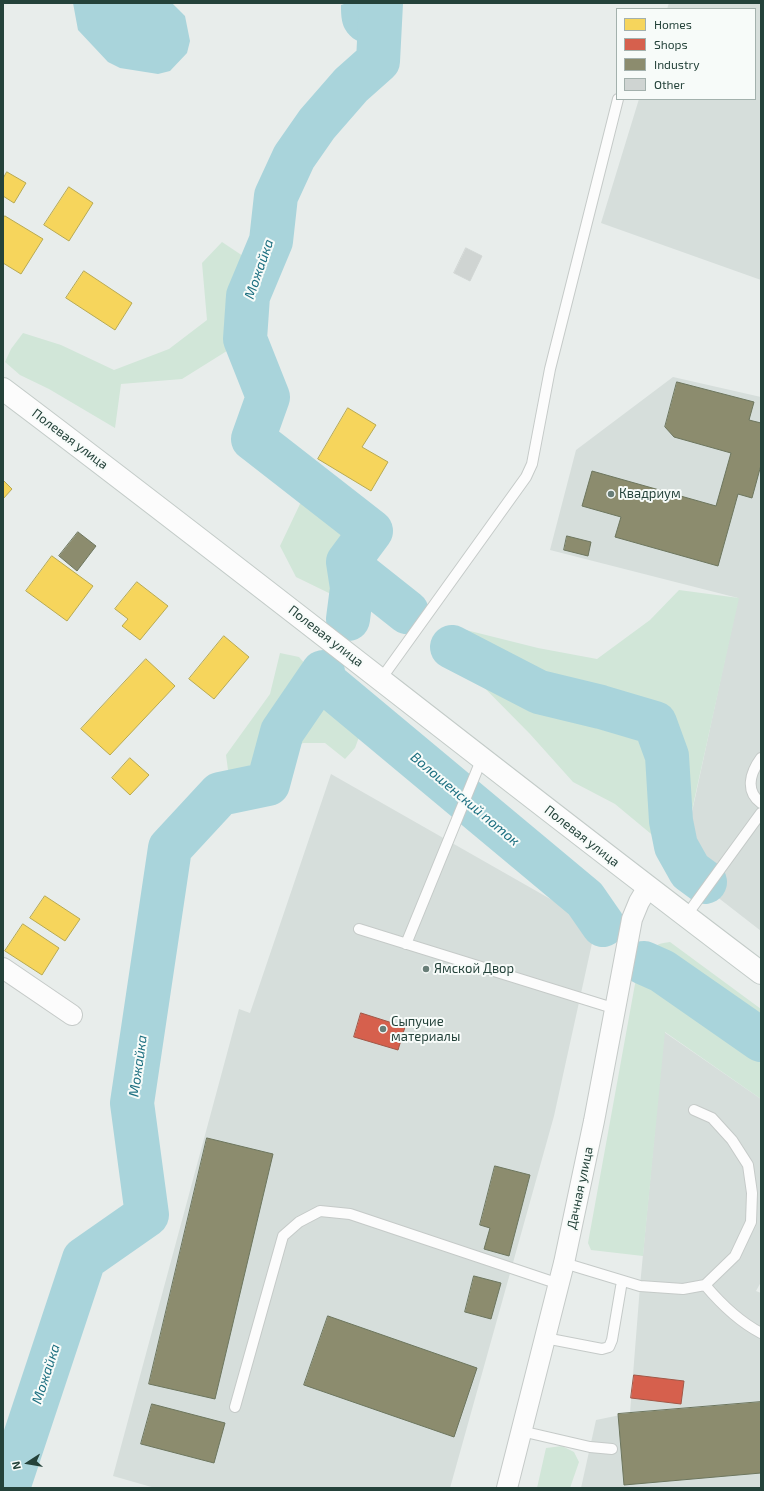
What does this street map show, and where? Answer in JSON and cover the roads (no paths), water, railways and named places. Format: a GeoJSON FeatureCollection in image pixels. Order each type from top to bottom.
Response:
{"type":"FeatureCollection","features":[{"type":"Feature","properties":{"kind":"main road","name":"Полевая улица"},"geometry":{"type":"LineString","coordinates":[[3,389],[165,511],[648,887],[761,973]]}},
{"type":"Feature","properties":{"kind":"street","name":"Дачная улица"},"geometry":{"type":"LineString","coordinates":[[507,1488],[564,1263],[594,1121],[632,919],[639,902],[648,887]]}},
{"type":"Feature","properties":{"kind":"street"},"geometry":{"type":"LineString","coordinates":[[3,968],[72,1015]]}},
{"type":"Feature","properties":{"kind":"lane"},"geometry":{"type":"LineString","coordinates":[[381,679],[526,477],[532,464],[550,369],[618,100]]}},
{"type":"Feature","properties":{"kind":"lane"},"geometry":{"type":"LineString","coordinates":[[406,944],[482,758]]}},
{"type":"Feature","properties":{"kind":"lane"},"geometry":{"type":"LineString","coordinates":[[761,758],[751,776],[750,788],[755,798],[761,803]]}},
{"type":"Feature","properties":{"kind":"lane"},"geometry":{"type":"LineString","coordinates":[[686,916],[761,813]]}},
{"type":"Feature","properties":{"kind":"lane"},"geometry":{"type":"LineString","coordinates":[[359,929],[616,1009]]}},
{"type":"Feature","properties":{"kind":"lane"},"geometry":{"type":"LineString","coordinates":[[564,1263],[640,1286],[682,1289],[705,1285],[735,1256],[752,1222],[752,1193],[748,1165],[732,1140],[712,1118],[694,1110]]}},
{"type":"Feature","properties":{"kind":"lane"},"geometry":{"type":"LineString","coordinates":[[235,1407],[283,1236],[299,1222],[320,1211],[350,1214],[383,1224],[559,1284]]}},
{"type":"Feature","properties":{"kind":"lane"},"geometry":{"type":"LineString","coordinates":[[545,1338],[602,1349],[609,1347],[612,1340],[622,1281]]}},
{"type":"Feature","properties":{"kind":"lane"},"geometry":{"type":"LineString","coordinates":[[705,1285],[723,1305],[749,1327],[761,1333]]}},
{"type":"Feature","properties":{"kind":"lane"},"geometry":{"type":"LineString","coordinates":[[521,1431],[590,1446],[612,1449]]}},
{"type":"Feature","properties":{"kind":"water"},"geometry":{"type":"Polygon","coordinates":[[[73,3],[172,3],[185,16],[190,41],[187,53],[170,71],[158,74],[120,68],[108,62],[78,30],[73,3]]]}},
{"type":"Feature","properties":{"kind":"water"},"geometry":{"type":"Polygon","coordinates":[[[347,3],[402,3],[399,21],[393,35],[387,40],[372,44],[364,43],[350,36],[345,29],[342,17],[341,5],[347,3]]]}},
{"type":"Feature","properties":{"kind":"waterway","name":"Можайка"},"geometry":{"type":"LineString","coordinates":[[348,619],[352,588],[348,562],[371,531],[253,439],[268,397],[245,339],[248,296],[271,241],[276,196],[294,157],[317,124],[351,85],[378,61],[381,3]]}},
{"type":"Feature","properties":{"kind":"waterway"},"geometry":{"type":"LineString","coordinates":[[349,566],[407,612]]}},
{"type":"Feature","properties":{"kind":"waterway"},"geometry":{"type":"LineString","coordinates":[[452,647],[539,692],[601,707],[655,723],[667,756],[671,821],[676,846],[690,871],[705,882]]}},
{"type":"Feature","properties":{"kind":"waterway","name":"Можайка"},"geometry":{"type":"LineString","coordinates":[[8,1488],[84,1259],[147,1215],[132,1103],[170,848],[220,794],[268,784],[282,732],[323,672]]}},
{"type":"Feature","properties":{"kind":"waterway","name":"Волошенский поток"},"geometry":{"type":"LineString","coordinates":[[320,678],[585,899],[603,925]]}},
{"type":"Feature","properties":{"kind":"waterway","name":"Волошенский поток"},"geometry":{"type":"LineString","coordinates":[[644,963],[662,971],[761,1040]]}},
{"type":"Feature","properties":{"kind":"place","name":"Квадриум"},"geometry":{"type":"Point","coordinates":[611,494]}},
{"type":"Feature","properties":{"kind":"place","name":"Ямской Двор"},"geometry":{"type":"Point","coordinates":[426,969]}},
{"type":"Feature","properties":{"kind":"place","name":"Сыпучие материалы"},"geometry":{"type":"Point","coordinates":[383,1029]}}]}
